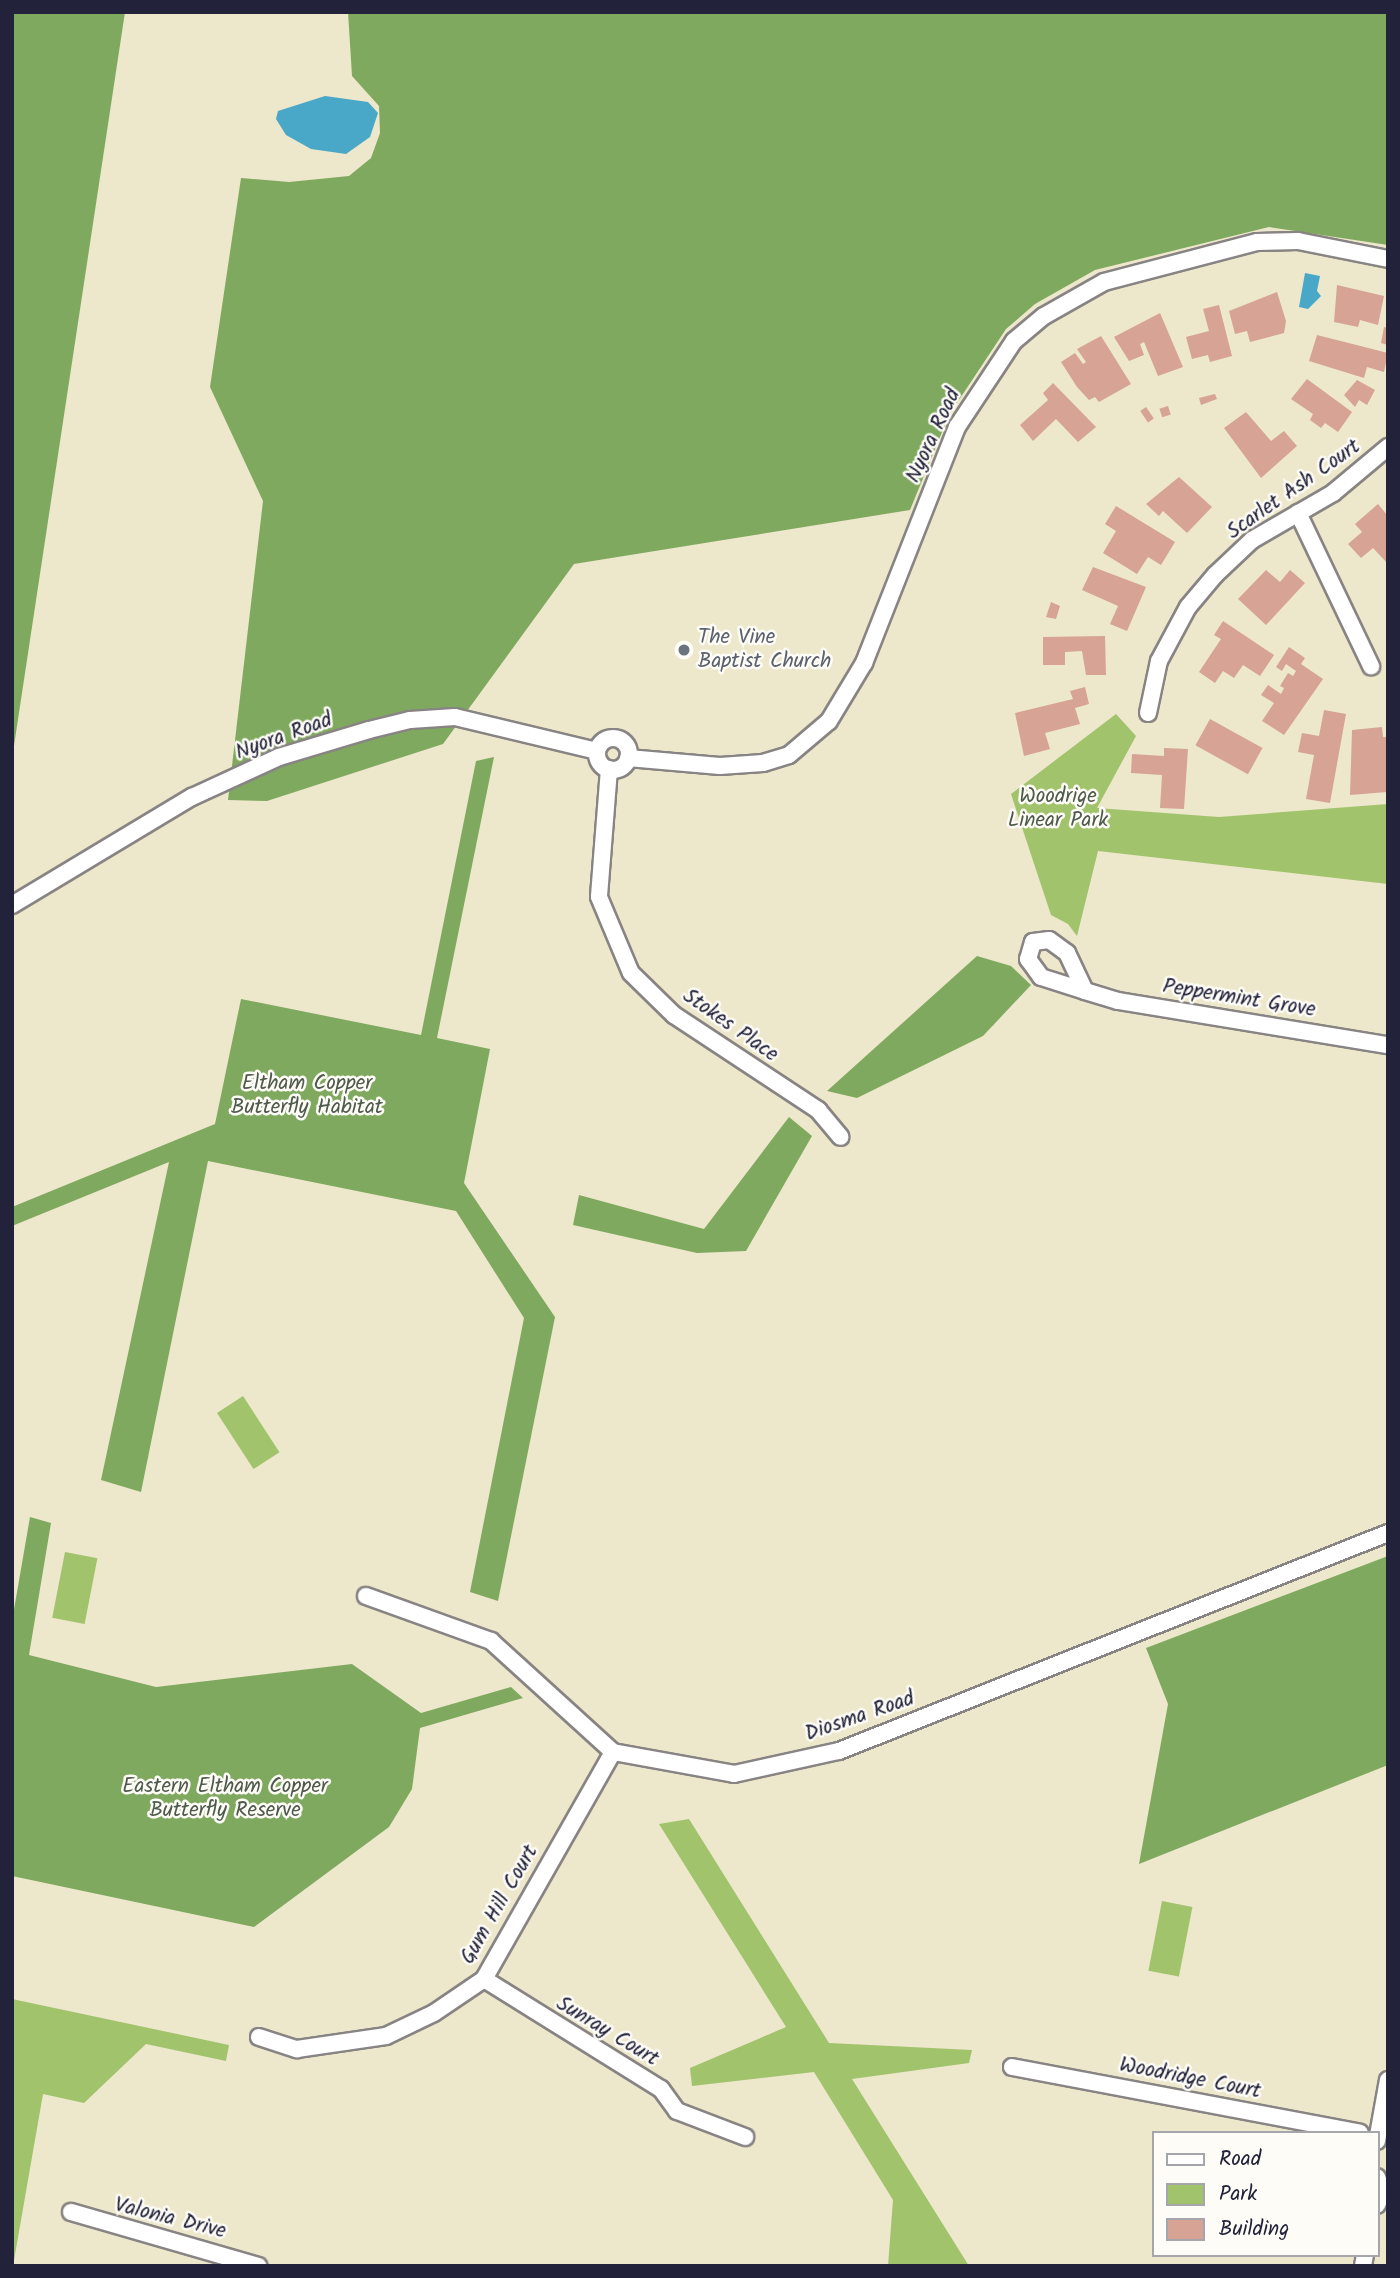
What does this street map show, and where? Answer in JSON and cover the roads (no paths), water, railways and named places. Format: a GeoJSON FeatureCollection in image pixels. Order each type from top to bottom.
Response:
{"type":"FeatureCollection","features":[{"type":"Feature","properties":{"kind":"street","name":"Nyora Road"},"geometry":{"type":"LineString","coordinates":[[628,758],[720,766],[762,763],[789,755],[829,722],[864,663],[957,428],[1014,341],[1044,316],[1104,282],[1257,242],[1298,241],[1388,259]]}},
{"type":"Feature","properties":{"kind":"street","name":"Scarlet Ash Court"},"geometry":{"type":"LineString","coordinates":[[1148,713],[1159,661],[1188,607],[1252,540],[1344,485],[1388,447]]}},
{"type":"Feature","properties":{"kind":"street"},"geometry":{"type":"LineString","coordinates":[[1298,513],[1371,666]]}},
{"type":"Feature","properties":{"kind":"street","name":"Nyora Road"},"geometry":{"type":"LineString","coordinates":[[12,905],[192,797],[279,757],[369,730],[410,720],[455,717],[597,751]]}},
{"type":"Feature","properties":{"kind":"street"},"geometry":{"type":"LineString","coordinates":[[616,738],[627,748],[628,758],[623,766],[610,769],[600,763],[597,751],[606,740],[616,738]]}},
{"type":"Feature","properties":{"kind":"street","name":"Stokes Place"},"geometry":{"type":"LineString","coordinates":[[610,769],[599,897],[631,973],[674,1015],[818,1111],[841,1137]]}},
{"type":"Feature","properties":{"kind":"street","name":"Peppermint Grove"},"geometry":{"type":"LineString","coordinates":[[1085,991],[1118,1001],[1388,1045]]}},
{"type":"Feature","properties":{"kind":"street","name":"Diosma Road"},"geometry":{"type":"LineString","coordinates":[[613,1752],[734,1774],[839,1751],[1388,1533]]}},
{"type":"Feature","properties":{"kind":"street"},"geometry":{"type":"LineString","coordinates":[[366,1596],[491,1641],[613,1752]]}},
{"type":"Feature","properties":{"kind":"street","name":"Gum Hill Court"},"geometry":{"type":"LineString","coordinates":[[259,2037],[297,2049],[386,2036],[434,2013],[484,1979],[613,1752]]}},
{"type":"Feature","properties":{"kind":"street","name":"Sunray Court"},"geometry":{"type":"LineString","coordinates":[[484,1979],[661,2089],[677,2111],[745,2137]]}},
{"type":"Feature","properties":{"kind":"street","name":"Woodridge Court"},"geometry":{"type":"LineString","coordinates":[[1012,2067],[1349,2131]]}},
{"type":"Feature","properties":{"kind":"street"},"geometry":{"type":"LineString","coordinates":[[1378,2131],[1388,2080]]}},
{"type":"Feature","properties":{"kind":"street","name":"Valonia Drive"},"geometry":{"type":"LineString","coordinates":[[71,2212],[108,2227],[258,2266]]}},
{"type":"Feature","properties":{"kind":"water"},"geometry":{"type":"Polygon","coordinates":[[[325,96],[368,102],[378,113],[370,137],[346,154],[311,149],[286,135],[276,119],[278,111],[325,96]]]}},
{"type":"Feature","properties":{"kind":"water"},"geometry":{"type":"Polygon","coordinates":[[[1305,273],[1320,276],[1317,291],[1321,296],[1308,309],[1299,307],[1305,273]]]}},
{"type":"Feature","properties":{"kind":"place","name":"The Vine Baptist Church"},"geometry":{"type":"Point","coordinates":[684,650]}},
{"type":"Feature","properties":{"kind":"park label","name":"Woodrige Linear Park"},"geometry":{"type":"Point","coordinates":[1058,809]}},
{"type":"Feature","properties":{"kind":"park label","name":"Eltham Copper Butterfly Habitat"},"geometry":{"type":"Point","coordinates":[307,1096]}},
{"type":"Feature","properties":{"kind":"park label","name":"Eastern Eltham Copper Butterfly Reserve"},"geometry":{"type":"Point","coordinates":[225,1799]}}]}
